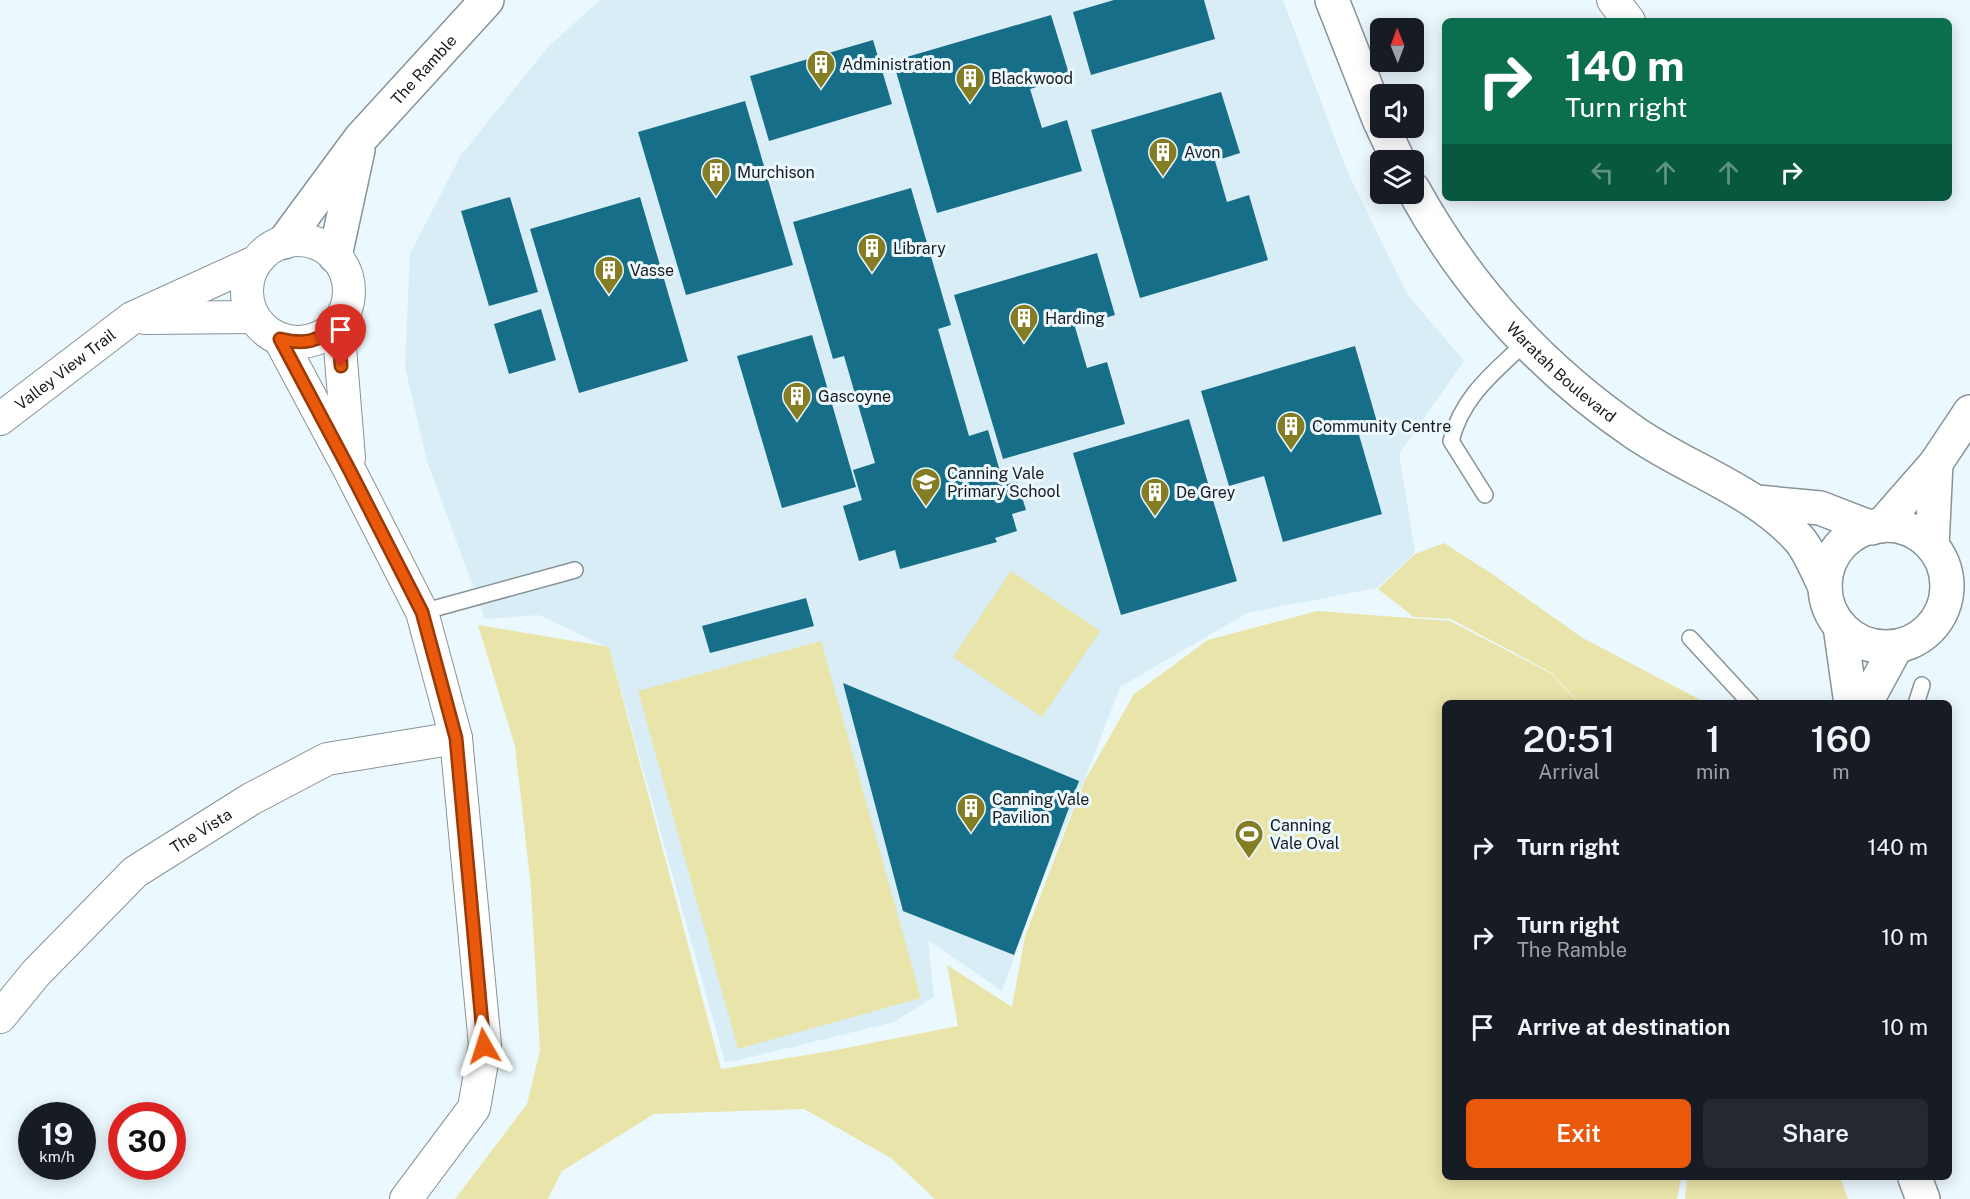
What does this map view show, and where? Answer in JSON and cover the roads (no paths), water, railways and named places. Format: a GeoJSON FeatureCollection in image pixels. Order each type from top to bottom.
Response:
{"type":"FeatureCollection","features":[{"type":"Feature","properties":{"kind":"street","name":"The Ramble"},"geometry":{"type":"LineString","coordinates":[[284,242],[360,139],[487,0]]}},
{"type":"Feature","properties":{"kind":"street"},"geometry":{"type":"LineString","coordinates":[[1332,0],[1370,97]]}},
{"type":"Feature","properties":{"kind":"street"},"geometry":{"type":"LineString","coordinates":[[1613,0],[1627,18]]}},
{"type":"Feature","properties":{"kind":"street"},"geometry":{"type":"LineString","coordinates":[[335,256],[360,139]]}},
{"type":"Feature","properties":{"kind":"street","name":"Waratah Boulevard"},"geometry":{"type":"LineString","coordinates":[[1422,204],[1449,248],[1488,300],[1525,343],[1576,389],[1634,432],[1669,455],[1757,502],[1801,540],[1825,587]]}},
{"type":"Feature","properties":{"kind":"street"},"geometry":{"type":"LineString","coordinates":[[297,240],[325,247],[344,268],[348,282],[349,297],[346,311],[326,335],[312,341],[295,343],[269,334],[253,317],[247,304],[248,275],[255,262],[268,249],[284,242],[297,240]]}},
{"type":"Feature","properties":{"kind":"street","name":"Valley View Trail"},"geometry":{"type":"LineString","coordinates":[[0,419],[132,318],[255,262]]}},
{"type":"Feature","properties":{"kind":"street","name":"Valley View Trail"},"geometry":{"type":"LineString","coordinates":[[132,318],[253,317]]}},
{"type":"Feature","properties":{"kind":"street"},"geometry":{"type":"LineString","coordinates":[[338,323],[350,471]]}},
{"type":"Feature","properties":{"kind":"street"},"geometry":{"type":"LineString","coordinates":[[280,339],[422,612],[456,738],[484,1046],[474,1108],[406,1199]]}},
{"type":"Feature","properties":{"kind":"street"},"geometry":{"type":"LineString","coordinates":[[1877,527],[1936,463],[1970,412]]}},
{"type":"Feature","properties":{"kind":"street"},"geometry":{"type":"LineString","coordinates":[[1932,546],[1936,463]]}},
{"type":"Feature","properties":{"kind":"street","name":"Waratah Boulevard"},"geometry":{"type":"LineString","coordinates":[[1757,502],[1820,508],[1877,527]]}},
{"type":"Feature","properties":{"kind":"street"},"geometry":{"type":"LineString","coordinates":[[1877,527],[1902,528],[1915,532],[1932,546],[1944,563],[1948,584],[1945,606],[1933,627],[1916,640],[1896,647],[1875,647],[1856,640],[1840,626],[1828,608],[1826,575],[1833,555],[1847,539],[1859,532],[1877,527]]}},
{"type":"Feature","properties":{"kind":"street"},"geometry":{"type":"LineString","coordinates":[[1840,626],[1850,700]]}},
{"type":"Feature","properties":{"kind":"street"},"geometry":{"type":"LineString","coordinates":[[1867,700],[1896,647]]}},
{"type":"Feature","properties":{"kind":"street","name":"The Vista"},"geometry":{"type":"LineString","coordinates":[[0,1017],[36,973],[135,872],[251,799],[327,759],[456,738]]}},
{"type":"Feature","properties":{"kind":"street"},"geometry":{"type":"LineString","coordinates":[[1916,1180],[1923,1199]]}},
{"type":"Feature","properties":{"kind":"lane"},"geometry":{"type":"LineString","coordinates":[[1485,495],[1451,441],[1455,424],[1463,407],[1525,343]]}},
{"type":"Feature","properties":{"kind":"lane"},"geometry":{"type":"LineString","coordinates":[[422,612],[575,570]]}},
{"type":"Feature","properties":{"kind":"lane"},"geometry":{"type":"LineString","coordinates":[[1690,638],[1747,700]]}},
{"type":"Feature","properties":{"kind":"lane"},"geometry":{"type":"LineString","coordinates":[[1917,700],[1922,685]]}},
{"type":"Feature","properties":{"kind":"place","name":"Administration"},"geometry":{"type":"Point","coordinates":[821,90]}},
{"type":"Feature","properties":{"kind":"place","name":"Blackwood"},"geometry":{"type":"Point","coordinates":[970,104]}},
{"type":"Feature","properties":{"kind":"place","name":"Avon"},"geometry":{"type":"Point","coordinates":[1163,178]}},
{"type":"Feature","properties":{"kind":"place","name":"Murchison"},"geometry":{"type":"Point","coordinates":[716,198]}},
{"type":"Feature","properties":{"kind":"place","name":"Library"},"geometry":{"type":"Point","coordinates":[872,274]}},
{"type":"Feature","properties":{"kind":"place","name":"Vasse"},"geometry":{"type":"Point","coordinates":[609,296]}},
{"type":"Feature","properties":{"kind":"place","name":"Harding"},"geometry":{"type":"Point","coordinates":[1024,344]}},
{"type":"Feature","properties":{"kind":"place","name":"Gascoyne"},"geometry":{"type":"Point","coordinates":[797,422]}},
{"type":"Feature","properties":{"kind":"place","name":"Community Centre"},"geometry":{"type":"Point","coordinates":[1291,452]}},
{"type":"Feature","properties":{"kind":"place","name":"Canning Vale Primary School"},"geometry":{"type":"Point","coordinates":[926,508]}},
{"type":"Feature","properties":{"kind":"place","name":"De Grey"},"geometry":{"type":"Point","coordinates":[1155,518]}},
{"type":"Feature","properties":{"kind":"place","name":"Canning Vale Pavilion"},"geometry":{"type":"Point","coordinates":[971,834]}},
{"type":"Feature","properties":{"kind":"place","name":"Canning Vale Oval"},"geometry":{"type":"Point","coordinates":[1249,860]}}]}
